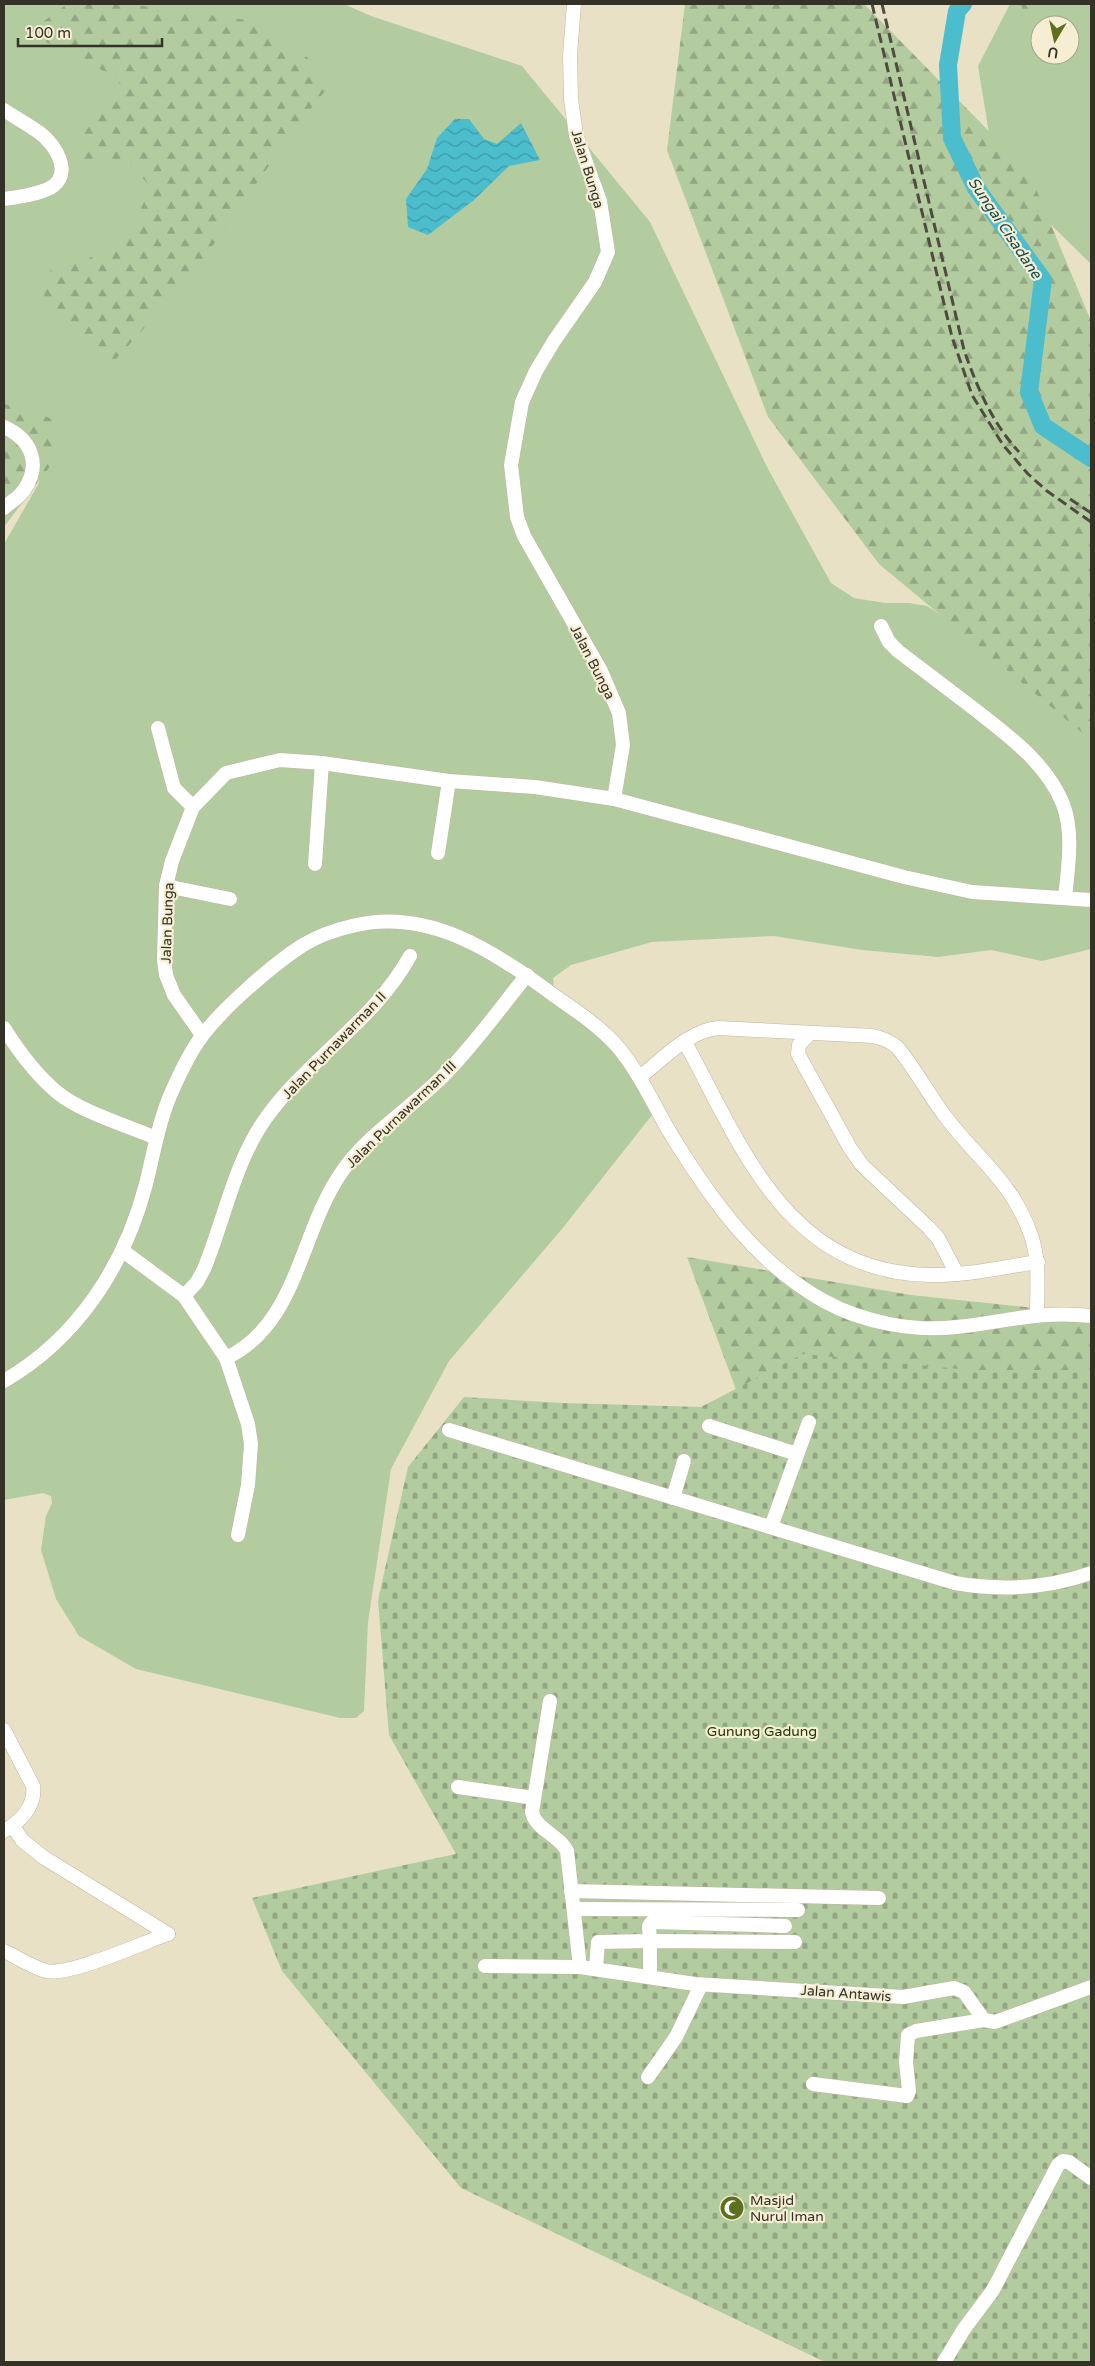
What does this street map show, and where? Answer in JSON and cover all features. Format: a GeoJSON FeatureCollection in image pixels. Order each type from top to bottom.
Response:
{"type":"FeatureCollection","features":[{"type":"Feature","properties":{"kind":"street","name":"Jalan Bunga"},"geometry":{"type":"LineString","coordinates":[[202,1035],[174,995],[166,975],[164,960],[166,886],[172,861],[193,807],[226,773],[280,760],[322,763],[449,781],[535,787],[614,799],[624,744],[619,713],[601,672],[524,536],[517,517],[512,486],[514,444],[522,402],[536,371],[554,341],[595,282],[608,252],[600,202],[576,135],[571,99],[570,55],[574,4]]}},
{"type":"Feature","properties":{"kind":"street"},"geometry":{"type":"LineString","coordinates":[[4,110],[41,134],[61,158],[62,166],[57,183],[50,188],[29,195],[4,199]]}},
{"type":"Feature","properties":{"kind":"street"},"geometry":{"type":"LineString","coordinates":[[4,427],[24,439],[31,449],[34,463],[24,490],[4,508]]}},
{"type":"Feature","properties":{"kind":"street"},"geometry":{"type":"LineString","coordinates":[[881,626],[890,642],[898,651],[1014,740],[1033,759],[1049,780],[1063,804],[1068,827],[1069,858],[1064,898]]}},
{"type":"Feature","properties":{"kind":"street"},"geometry":{"type":"LineString","coordinates":[[158,728],[174,788],[193,807]]}},
{"type":"Feature","properties":{"kind":"street"},"geometry":{"type":"LineString","coordinates":[[315,864],[322,763]]}},
{"type":"Feature","properties":{"kind":"street"},"geometry":{"type":"LineString","coordinates":[[438,853],[449,781]]}},
{"type":"Feature","properties":{"kind":"street"},"geometry":{"type":"LineString","coordinates":[[614,799],[894,874],[972,892],[1091,900]]}},
{"type":"Feature","properties":{"kind":"street"},"geometry":{"type":"LineString","coordinates":[[166,886],[230,899]]}},
{"type":"Feature","properties":{"kind":"street"},"geometry":{"type":"LineString","coordinates":[[4,1380],[32,1362],[64,1334],[94,1298],[123,1251],[145,1186],[156,1138],[171,1093],[202,1035],[274,965],[306,943],[335,930],[365,923],[396,921],[425,924],[470,940],[527,975],[599,1028],[616,1045],[640,1077],[673,1137],[734,1226],[764,1260],[811,1294],[852,1313],[889,1323],[923,1328],[952,1328],[1037,1314],[1064,1313],[1091,1316]]}},
{"type":"Feature","properties":{"kind":"street","name":"Jalan Purnawarman II"},"geometry":{"type":"LineString","coordinates":[[184,1296],[198,1282],[204,1269],[238,1172],[252,1140],[266,1118],[308,1069],[383,996],[410,956]]}},
{"type":"Feature","properties":{"kind":"street","name":"Jalan Purnawarman III"},"geometry":{"type":"LineString","coordinates":[[226,1358],[242,1351],[254,1341],[276,1313],[327,1197],[347,1164],[370,1140],[446,1074],[527,975]]}},
{"type":"Feature","properties":{"kind":"street"},"geometry":{"type":"LineString","coordinates":[[4,1028],[34,1070],[59,1094],[78,1105],[156,1138]]}},
{"type":"Feature","properties":{"kind":"street"},"geometry":{"type":"LineString","coordinates":[[640,1077],[700,1032],[718,1028],[873,1036],[886,1040],[896,1047],[950,1122],[998,1175],[1011,1194],[1030,1235],[1038,1262],[1037,1314]]}},
{"type":"Feature","properties":{"kind":"street"},"geometry":{"type":"LineString","coordinates":[[810,1033],[800,1045],[800,1059],[850,1148],[874,1178],[930,1228],[938,1238],[957,1274]]}},
{"type":"Feature","properties":{"kind":"street"},"geometry":{"type":"LineString","coordinates":[[685,1042],[749,1160],[766,1186],[796,1222],[813,1238],[837,1252],[884,1270],[930,1276],[1038,1262]]}},
{"type":"Feature","properties":{"kind":"street"},"geometry":{"type":"LineString","coordinates":[[123,1251],[184,1296],[226,1358],[248,1424],[251,1444],[248,1485],[238,1535]]}},
{"type":"Feature","properties":{"kind":"street"},"geometry":{"type":"LineString","coordinates":[[771,1527],[809,1422]]}},
{"type":"Feature","properties":{"kind":"street"},"geometry":{"type":"LineString","coordinates":[[709,1426],[797,1454]]}},
{"type":"Feature","properties":{"kind":"street"},"geometry":{"type":"LineString","coordinates":[[449,1430],[955,1583],[980,1588],[1050,1585],[1091,1573]]}},
{"type":"Feature","properties":{"kind":"street"},"geometry":{"type":"LineString","coordinates":[[673,1498],[684,1461]]}},
{"type":"Feature","properties":{"kind":"street"},"geometry":{"type":"LineString","coordinates":[[550,1701],[534,1798],[533,1817],[559,1840],[567,1851],[580,1967]]}},
{"type":"Feature","properties":{"kind":"street"},"geometry":{"type":"LineString","coordinates":[[4,1730],[33,1786],[34,1792],[32,1804],[8,1829],[43,1857],[168,1934],[77,1967],[56,1971],[46,1970],[4,1951]]}},
{"type":"Feature","properties":{"kind":"street"},"geometry":{"type":"LineString","coordinates":[[458,1786],[534,1798]]}},
{"type":"Feature","properties":{"kind":"street"},"geometry":{"type":"LineString","coordinates":[[571,1891],[879,1898]]}},
{"type":"Feature","properties":{"kind":"street"},"geometry":{"type":"LineString","coordinates":[[574,1909],[798,1910]]}},
{"type":"Feature","properties":{"kind":"street"},"geometry":{"type":"LineString","coordinates":[[650,1977],[650,1926],[652,1922],[785,1926]]}},
{"type":"Feature","properties":{"kind":"street"},"geometry":{"type":"LineString","coordinates":[[596,1969],[597,1945],[601,1940],[795,1942]]}},
{"type":"Feature","properties":{"kind":"street","name":"Jalan Antawis"},"geometry":{"type":"LineString","coordinates":[[485,1966],[580,1967],[701,1985],[910,1997],[954,1988],[964,1992],[984,2020]]}},
{"type":"Feature","properties":{"kind":"street"},"geometry":{"type":"LineString","coordinates":[[648,2077],[676,2037],[701,1985]]}},
{"type":"Feature","properties":{"kind":"street"},"geometry":{"type":"LineString","coordinates":[[813,2084],[907,2096],[909,2091],[906,2062],[908,2035],[916,2031],[984,2020],[995,2022],[1091,1987]]}},
{"type":"Feature","properties":{"kind":"street"},"geometry":{"type":"LineString","coordinates":[[944,2362],[964,2329],[993,2290],[1058,2165],[1063,2161],[1069,2162],[1091,2178]]}},
{"type":"Feature","properties":{"kind":"green space"},"geometry":{"type":"Polygon","coordinates":[[[4,4],[344,4],[371,16],[522,66],[650,222],[767,467],[831,583],[854,598],[885,603],[909,603],[927,606],[1040,679],[1091,735],[1091,949],[1042,961],[991,950],[938,957],[862,950],[774,936],[652,942],[571,965],[553,978],[554,988],[614,1041],[644,1074],[653,1088],[657,1100],[656,1104],[652,1115],[562,1229],[449,1361],[391,1469],[368,1622],[364,1711],[356,1718],[340,1718],[136,1669],[79,1636],[56,1599],[41,1550],[46,1516],[52,1503],[51,1496],[43,1493],[4,1500],[4,544],[39,483],[44,459],[4,419],[4,4]]]}},
{"type":"Feature","properties":{"kind":"green space"},"geometry":{"type":"Polygon","coordinates":[[[67,4],[128,4],[247,20],[307,57],[330,85],[296,127],[188,281],[114,361],[43,298],[52,265],[71,260],[86,260],[127,238],[151,187],[126,160],[85,164],[79,137],[117,98],[120,79],[28,33],[67,4]]]}},
{"type":"Feature","properties":{"kind":"green space"},"geometry":{"type":"Polygon","coordinates":[[[685,4],[864,4],[1029,172],[1091,321],[1091,740],[879,564],[768,417],[667,150],[685,4]]]}},
{"type":"Feature","properties":{"kind":"green space"},"geometry":{"type":"Polygon","coordinates":[[[1010,4],[1091,4],[1091,264],[995,170],[978,66],[1010,4]]]}},
{"type":"Feature","properties":{"kind":"green space"},"geometry":{"type":"Polygon","coordinates":[[[1021,4],[1047,4],[1037,15],[1030,15],[1030,22],[1027,25],[1021,4]]]}},
{"type":"Feature","properties":{"kind":"green space"},"geometry":{"type":"Polygon","coordinates":[[[4,404],[31,410],[56,421],[54,461],[4,527],[4,404]]]}},
{"type":"Feature","properties":{"kind":"green space"},"geometry":{"type":"Polygon","coordinates":[[[687,1257],[911,1295],[1091,1314],[1091,1605],[762,1460],[687,1257]]]}},
{"type":"Feature","properties":{"kind":"green space","name":"Gunung Gadung"},"geometry":{"type":"Polygon","coordinates":[[[803,1354],[970,1370],[1091,1370],[1091,2362],[825,2362],[461,2188],[282,1971],[252,1898],[456,1854],[389,1735],[378,1600],[408,1467],[464,1397],[562,1403],[701,1407],[803,1354]]]}},
{"type":"Feature","properties":{"kind":"water"},"geometry":{"type":"Polygon","coordinates":[[[455,119],[469,119],[484,139],[497,144],[521,123],[540,160],[509,166],[474,200],[428,235],[408,227],[406,199],[427,169],[437,138],[455,119]]]}},
{"type":"Feature","properties":{"kind":"waterway","name":"Sungai Cisadane"},"geometry":{"type":"LineString","coordinates":[[963,4],[957,11],[948,65],[952,138],[976,188],[1043,280],[1029,392],[1043,426],[1091,458]]}},
{"type":"Feature","properties":{"kind":"railway"},"geometry":{"type":"LineString","coordinates":[[872,4],[952,337],[972,395],[1003,445],[1028,474],[1047,491],[1091,522]]}},
{"type":"Feature","properties":{"kind":"railway"},"geometry":{"type":"LineString","coordinates":[[882,4],[964,350],[974,377],[993,417],[1019,452]]}},
{"type":"Feature","properties":{"kind":"railway"},"geometry":{"type":"LineString","coordinates":[[1070,499],[1091,513]]}},
{"type":"Feature","properties":{"kind":"place","name":"Masjid Nurul Iman"},"geometry":{"type":"Point","coordinates":[732,2208]}}]}
